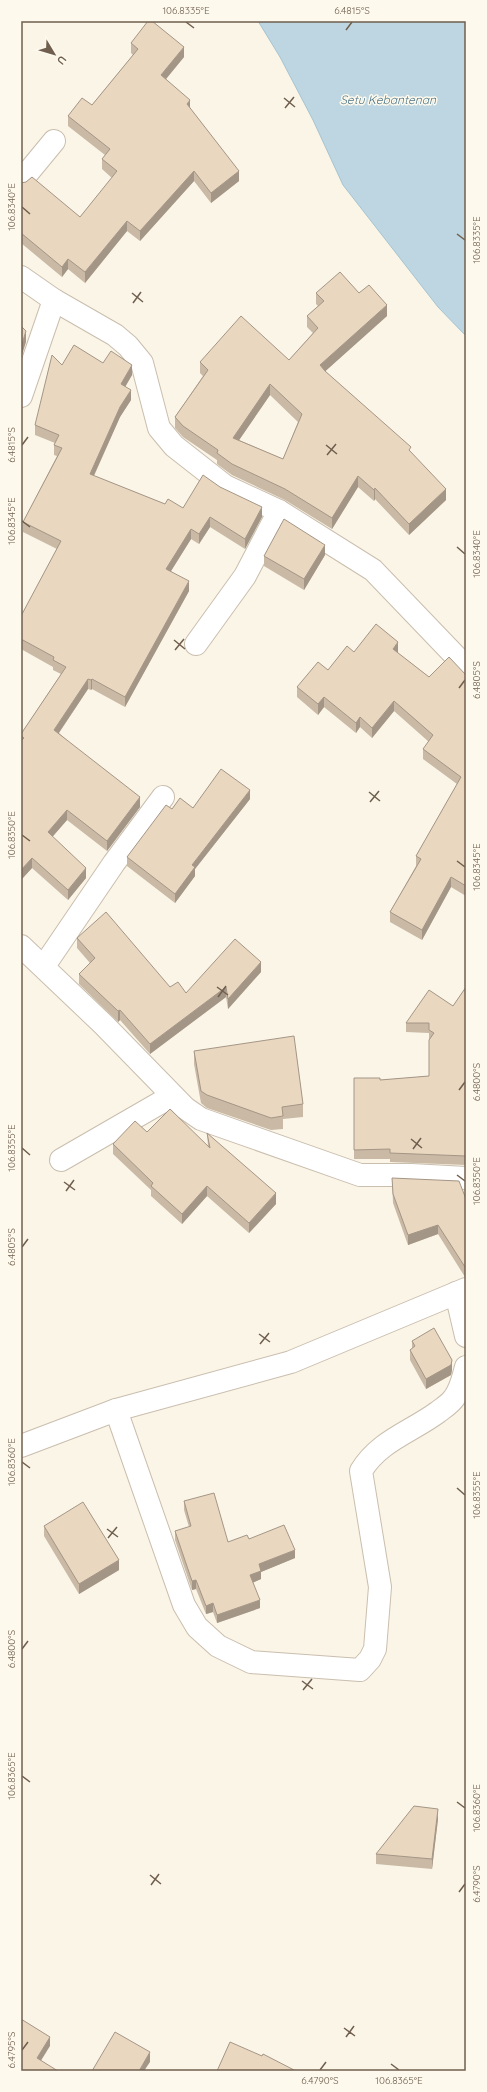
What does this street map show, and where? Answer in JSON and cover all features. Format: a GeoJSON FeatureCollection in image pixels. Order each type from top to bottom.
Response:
{"type":"FeatureCollection","features":[{"type":"Feature","properties":{"kind":"street"},"geometry":{"type":"LineString","coordinates":[[21,181],[54,141]]}},
{"type":"Feature","properties":{"kind":"street"},"geometry":{"type":"LineString","coordinates":[[21,277],[54,300],[115,335],[128,346],[142,363],[160,428],[174,446],[225,486],[279,511],[373,570],[466,666]]}},
{"type":"Feature","properties":{"kind":"street"},"geometry":{"type":"LineString","coordinates":[[21,396],[54,300]]}},
{"type":"Feature","properties":{"kind":"street"},"geometry":{"type":"LineString","coordinates":[[196,644],[245,576],[279,511]]}},
{"type":"Feature","properties":{"kind":"street"},"geometry":{"type":"LineString","coordinates":[[44,966],[114,863],[163,797]]}},
{"type":"Feature","properties":{"kind":"street"},"geometry":{"type":"LineString","coordinates":[[21,946],[44,966],[172,1096],[185,1108],[201,1119],[360,1175],[410,1175],[466,1178]]}},
{"type":"Feature","properties":{"kind":"street"},"geometry":{"type":"LineString","coordinates":[[61,1160],[172,1096]]}},
{"type":"Feature","properties":{"kind":"street"},"geometry":{"type":"LineString","coordinates":[[21,1446],[116,1410],[291,1362],[461,1291],[466,1336]]}},
{"type":"Feature","properties":{"kind":"street"},"geometry":{"type":"LineString","coordinates":[[116,1410],[184,1605],[197,1627],[218,1646],[251,1662],[360,1670],[370,1659],[375,1650],[380,1587],[361,1471],[377,1450],[391,1440],[420,1425],[454,1399],[461,1387],[466,1367]]}},
{"type":"Feature","properties":{"kind":"water","name":"Setu Kebantenan"},"geometry":{"type":"Polygon","coordinates":[[[258,21],[466,21],[466,336],[438,307],[343,185],[313,120],[280,57],[258,21]]]}},
{"type":"Feature","properties":{"kind":"building"},"geometry":{"type":"Polygon","coordinates":[[[148,21],[152,21],[184,47],[161,75],[190,100],[187,104],[239,171],[211,193],[194,171],[140,231],[127,221],[85,272],[68,259],[62,267],[21,233],[21,183],[26,182],[32,177],[80,217],[117,171],[102,159],[110,149],[68,116],[82,98],[92,105],[138,49],[131,43],[148,21]]]}},
{"type":"Feature","properties":{"kind":"building"},"geometry":{"type":"Polygon","coordinates":[[[340,272],[359,293],[369,285],[387,305],[320,365],[411,447],[409,450],[446,489],[409,524],[375,488],[374,490],[358,476],[332,518],[285,489],[232,464],[217,453],[218,450],[183,426],[175,417],[208,370],[200,362],[241,316],[289,360],[318,328],[307,316],[324,301],[316,293],[340,272]],[[270,384],[233,438],[283,459],[302,414],[270,384]]]}},
{"type":"Feature","properties":{"kind":"building"},"geometry":{"type":"Polygon","coordinates":[[[21,326],[26,331],[21,347],[21,326]]]}},
{"type":"Feature","properties":{"kind":"building"},"geometry":{"type":"Polygon","coordinates":[[[74,345],[103,363],[111,351],[132,365],[121,384],[131,390],[120,407],[90,474],[165,504],[168,499],[183,508],[203,475],[220,487],[262,507],[245,539],[210,517],[199,534],[191,529],[166,569],[189,581],[125,697],[92,679],[88,679],[54,730],[140,797],[107,841],[67,810],[48,832],[86,868],[68,890],[32,858],[21,870],[21,741],[24,738],[21,734],[66,667],[53,660],[54,657],[21,639],[21,616],[61,541],[23,522],[62,448],[54,445],[59,435],[35,425],[52,355],[62,365],[74,345]]]}},
{"type":"Feature","properties":{"kind":"building"},"geometry":{"type":"Polygon","coordinates":[[[284,519],[325,545],[304,579],[264,556],[284,519]]]}},
{"type":"Feature","properties":{"kind":"building"},"geometry":{"type":"Polygon","coordinates":[[[376,624],[398,642],[393,649],[429,677],[449,657],[466,675],[466,886],[451,877],[422,930],[390,912],[421,859],[416,856],[461,777],[423,749],[433,735],[394,701],[372,728],[360,717],[356,723],[324,697],[318,704],[297,687],[318,662],[328,670],[347,646],[354,652],[376,624]]]}},
{"type":"Feature","properties":{"kind":"building"},"geometry":{"type":"Polygon","coordinates":[[[221,769],[250,790],[192,865],[195,867],[175,894],[127,857],[166,805],[172,809],[180,798],[193,808],[221,769]]]}},
{"type":"Feature","properties":{"kind":"building"},"geometry":{"type":"Polygon","coordinates":[[[106,912],[170,987],[178,982],[186,993],[235,939],[261,962],[228,999],[226,987],[150,1044],[120,1010],[118,1011],[79,974],[95,958],[77,938],[106,912]]]}},
{"type":"Feature","properties":{"kind":"building"},"geometry":{"type":"Polygon","coordinates":[[[466,987],[466,1156],[390,1153],[390,1149],[354,1150],[354,1078],[380,1078],[380,1080],[429,1076],[429,1040],[434,1033],[429,1030],[429,1023],[406,1023],[429,990],[453,1006],[466,987]]]}},
{"type":"Feature","properties":{"kind":"building"},"geometry":{"type":"Polygon","coordinates":[[[294,1036],[303,1104],[282,1107],[283,1116],[271,1118],[207,1095],[201,1091],[194,1051],[294,1036]]]}},
{"type":"Feature","properties":{"kind":"building"},"geometry":{"type":"Polygon","coordinates":[[[170,1109],[210,1148],[207,1133],[276,1193],[249,1223],[207,1186],[182,1214],[151,1186],[153,1183],[113,1144],[135,1121],[147,1132],[170,1109]]]}},
{"type":"Feature","properties":{"kind":"building"},"geometry":{"type":"Polygon","coordinates":[[[392,1178],[459,1181],[466,1199],[466,1267],[438,1225],[408,1235],[393,1194],[392,1178]]]}},
{"type":"Feature","properties":{"kind":"building"},"geometry":{"type":"Polygon","coordinates":[[[434,1328],[452,1360],[451,1365],[426,1379],[410,1350],[415,1346],[412,1341],[434,1328]]]}},
{"type":"Feature","properties":{"kind":"building"},"geometry":{"type":"Polygon","coordinates":[[[214,1493],[228,1542],[247,1535],[249,1539],[284,1525],[295,1550],[259,1564],[261,1571],[250,1575],[260,1600],[217,1615],[213,1603],[206,1606],[196,1580],[192,1581],[175,1531],[191,1526],[184,1501],[214,1493]]]}},
{"type":"Feature","properties":{"kind":"building"},"geometry":{"type":"Polygon","coordinates":[[[83,1502],[119,1560],[79,1584],[44,1526],[83,1502]]]}},
{"type":"Feature","properties":{"kind":"building"},"geometry":{"type":"Polygon","coordinates":[[[414,1806],[438,1809],[432,1859],[376,1854],[414,1806]]]}},
{"type":"Feature","properties":{"kind":"building"},"geometry":{"type":"Polygon","coordinates":[[[21,2019],[50,2037],[37,2058],[58,2071],[21,2071],[21,2019]]]}},
{"type":"Feature","properties":{"kind":"building"},"geometry":{"type":"Polygon","coordinates":[[[115,2032],[150,2052],[139,2071],[92,2071],[115,2032]]]}},
{"type":"Feature","properties":{"kind":"building"},"geometry":{"type":"Polygon","coordinates":[[[230,2042],[262,2056],[263,2054],[296,2071],[217,2071],[230,2042]]]}}]}
